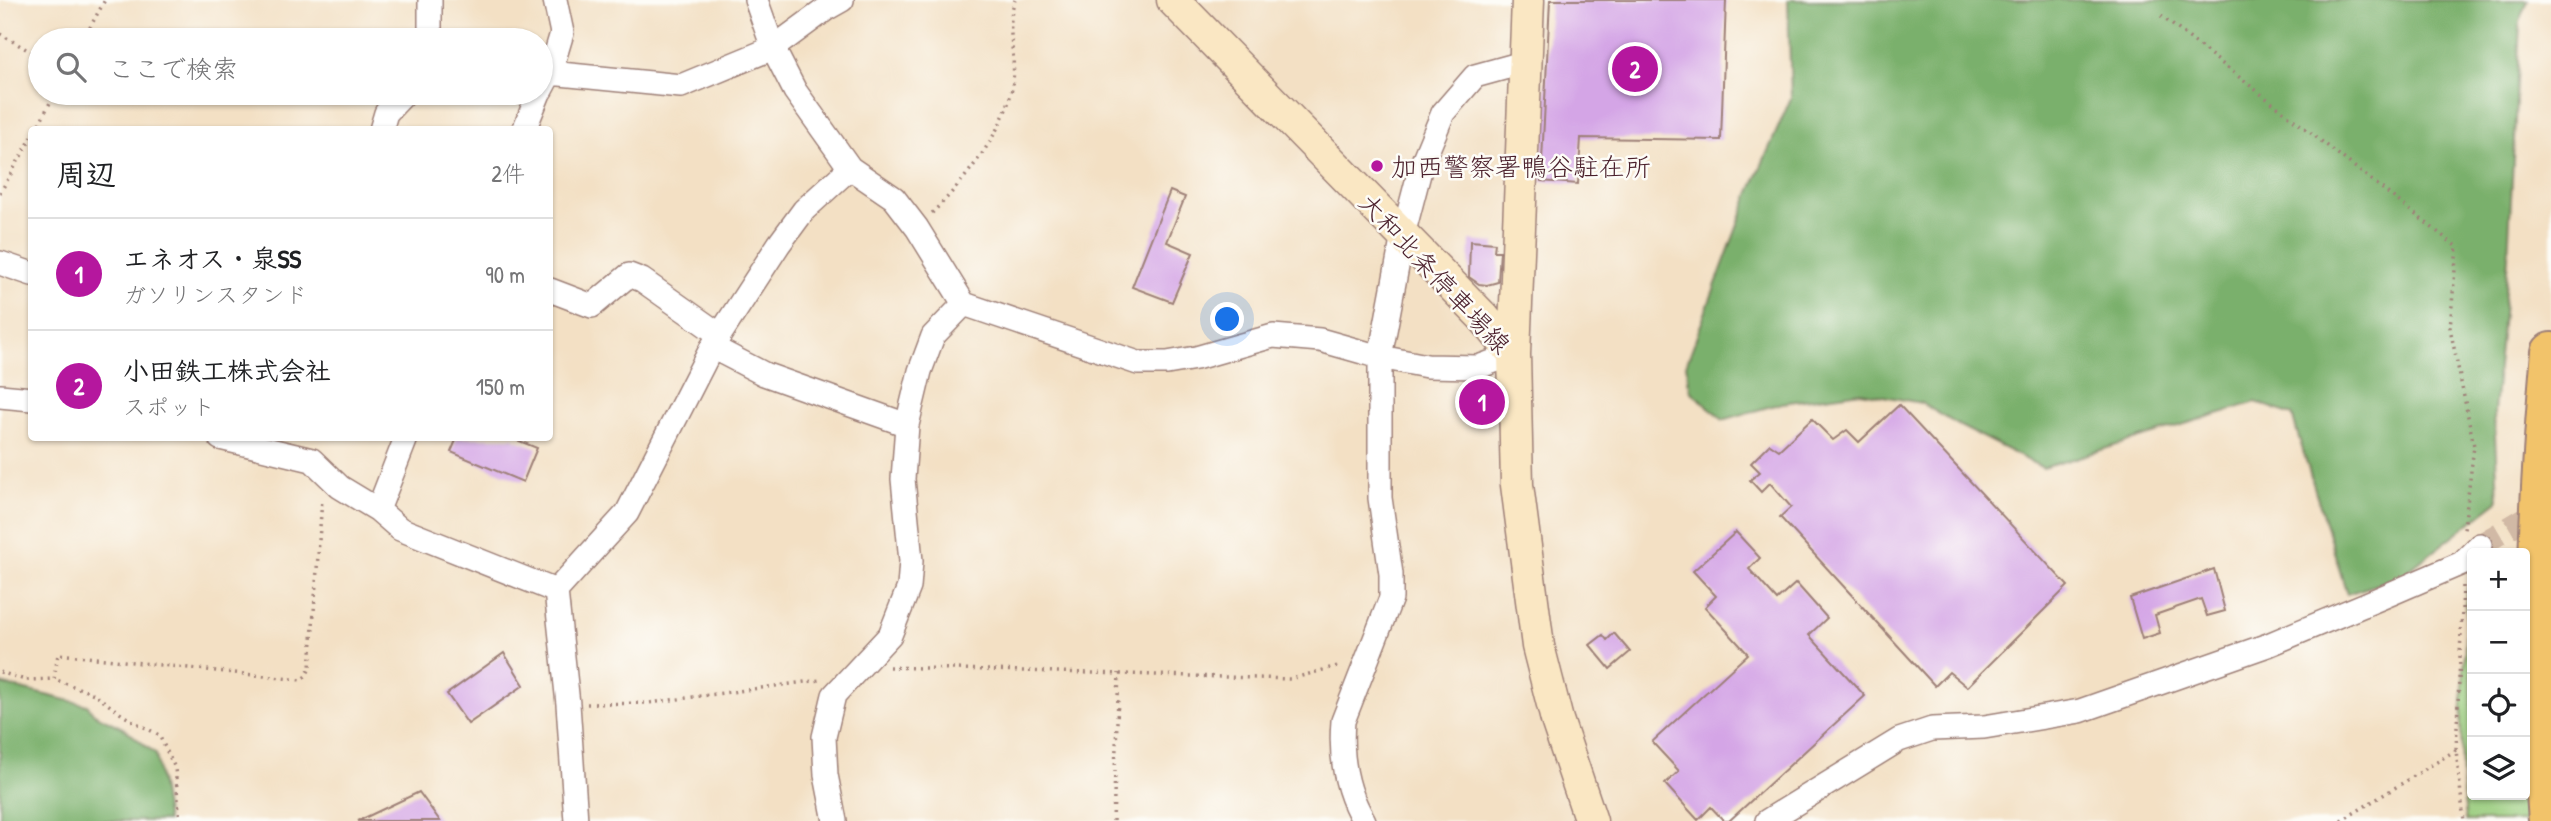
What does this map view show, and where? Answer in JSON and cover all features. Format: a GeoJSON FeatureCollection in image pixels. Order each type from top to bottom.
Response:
{"type":"FeatureCollection","features":[{"type":"Feature","properties":{"kind":"highway"},"geometry":{"type":"LineString","coordinates":[[2548,821],[2541,730],[2538,585],[2543,438],[2551,352]]}},
{"type":"Feature","properties":{"kind":"main road","name":"大和北条停車場線"},"geometry":{"type":"LineString","coordinates":[[1173,0],[1484,318],[1514,355],[1517,485],[1538,646],[1557,720],[1591,821]]}},
{"type":"Feature","properties":{"kind":"main road"},"geometry":{"type":"LineString","coordinates":[[1514,355],[1528,0]]}},
{"type":"Feature","properties":{"kind":"street"},"geometry":{"type":"LineString","coordinates":[[430,0],[430,28]]}},
{"type":"Feature","properties":{"kind":"street"},"geometry":{"type":"LineString","coordinates":[[553,58],[562,33],[555,0]]}},
{"type":"Feature","properties":{"kind":"street"},"geometry":{"type":"LineString","coordinates":[[756,0],[773,48],[795,91],[850,168],[894,198],[917,229],[964,304],[1138,363],[1167,363],[1196,358],[1273,335],[1320,340],[1427,366],[1478,367],[1514,355]]}},
{"type":"Feature","properties":{"kind":"street"},"geometry":{"type":"LineString","coordinates":[[553,86],[681,86],[773,48],[842,0]]}},
{"type":"Feature","properties":{"kind":"street"},"geometry":{"type":"LineString","coordinates":[[1364,821],[1356,808],[1342,763],[1341,743],[1343,721],[1389,605],[1392,586],[1380,498],[1380,356],[1403,234],[1421,166],[1443,113],[1475,76],[1526,62]]}},
{"type":"Feature","properties":{"kind":"street"},"geometry":{"type":"LineString","coordinates":[[382,126],[386,113],[394,105]]}},
{"type":"Feature","properties":{"kind":"street"},"geometry":{"type":"LineString","coordinates":[[526,126],[535,105]]}},
{"type":"Feature","properties":{"kind":"street"},"geometry":{"type":"LineString","coordinates":[[576,821],[568,704],[556,591],[627,513],[716,341],[779,244],[798,218],[850,168]]}},
{"type":"Feature","properties":{"kind":"street"},"geometry":{"type":"LineString","coordinates":[[0,263],[28,273]]}},
{"type":"Feature","properties":{"kind":"street"},"geometry":{"type":"LineString","coordinates":[[553,291],[592,306],[629,275],[642,280],[716,341],[764,374],[907,425]]}},
{"type":"Feature","properties":{"kind":"street"},"geometry":{"type":"LineString","coordinates":[[835,821],[825,775],[824,737],[834,695],[890,635],[909,587],[911,561],[903,479],[907,425],[920,371],[933,335],[964,304]]}},
{"type":"Feature","properties":{"kind":"street"},"geometry":{"type":"LineString","coordinates":[[0,396],[28,399]]}},
{"type":"Feature","properties":{"kind":"street"},"geometry":{"type":"LineString","coordinates":[[236,441],[318,456],[340,486],[378,510],[400,528],[556,591]]}},
{"type":"Feature","properties":{"kind":"street"},"geometry":{"type":"LineString","coordinates":[[378,510],[405,441]]}},
{"type":"Feature","properties":{"kind":"street"},"geometry":{"type":"LineString","coordinates":[[1767,821],[1899,740],[1932,729],[1984,727],[2080,711],[2268,645],[2462,563],[2480,545]]}},
{"type":"Feature","properties":{"kind":"path"},"geometry":{"type":"LineString","coordinates":[[89,28],[104,0]]}},
{"type":"Feature","properties":{"kind":"path"},"geometry":{"type":"LineString","coordinates":[[917,229],[978,162],[1004,113],[1013,80],[1010,19],[1015,0]]}},
{"type":"Feature","properties":{"kind":"path"},"geometry":{"type":"LineString","coordinates":[[2161,16],[2457,247],[2450,328],[2474,446],[2462,563],[2456,750],[2464,821]]}},
{"type":"Feature","properties":{"kind":"path"},"geometry":{"type":"LineString","coordinates":[[0,34],[28,50]]}},
{"type":"Feature","properties":{"kind":"path"},"geometry":{"type":"LineString","coordinates":[[38,126],[49,105]]}},
{"type":"Feature","properties":{"kind":"path"},"geometry":{"type":"LineString","coordinates":[[0,193],[28,144]]}},
{"type":"Feature","properties":{"kind":"path"},"geometry":{"type":"LineString","coordinates":[[54,680],[58,654],[296,681],[306,676],[310,668],[318,456]]}},
{"type":"Feature","properties":{"kind":"path"},"geometry":{"type":"LineString","coordinates":[[568,704],[649,703],[850,675],[876,667],[1291,679],[1368,658]]}},
{"type":"Feature","properties":{"kind":"path"},"geometry":{"type":"LineString","coordinates":[[0,672],[25,680],[54,680],[94,694],[124,716],[159,735],[174,768],[180,821]]}},
{"type":"Feature","properties":{"kind":"path"},"geometry":{"type":"LineString","coordinates":[[1113,821],[1119,673]]}},
{"type":"Feature","properties":{"kind":"path"},"geometry":{"type":"LineString","coordinates":[[2341,821],[2456,750]]}},
{"type":"Feature","properties":{"kind":"green space"},"geometry":{"type":"Polygon","coordinates":[[[1788,0],[2528,0],[2520,22],[2508,258],[2494,412],[2498,501],[2400,577],[2347,594],[2292,415],[2256,402],[2043,468],[1921,403],[1861,392],[1782,403],[1723,420],[1691,391],[1686,365],[1750,192],[1791,98],[1788,0]]]}},
{"type":"Feature","properties":{"kind":"green space"},"geometry":{"type":"Polygon","coordinates":[[[2467,616],[2467,800],[2530,800],[2530,787],[2533,821],[2466,821],[2461,722],[2467,616]]]}},
{"type":"Feature","properties":{"kind":"green space"},"geometry":{"type":"Polygon","coordinates":[[[0,684],[87,705],[94,714],[125,729],[156,754],[167,821],[0,821],[0,684]]]}},
{"type":"Feature","properties":{"kind":"building"},"geometry":{"type":"Polygon","coordinates":[[[1550,0],[1726,0],[1721,140],[1581,138],[1578,184],[1541,181],[1550,0]]]}},
{"type":"Feature","properties":{"kind":"building"},"geometry":{"type":"Polygon","coordinates":[[[1170,191],[1185,197],[1167,242],[1193,253],[1172,302],[1132,287],[1170,191]]]}},
{"type":"Feature","properties":{"kind":"building"},"geometry":{"type":"Polygon","coordinates":[[[1470,241],[1495,243],[1494,251],[1500,251],[1498,282],[1479,284],[1469,277],[1470,241]]]}},
{"type":"Feature","properties":{"kind":"building"},"geometry":{"type":"Polygon","coordinates":[[[1899,405],[2068,586],[1967,687],[1949,672],[1935,686],[1780,517],[1791,507],[1770,483],[1761,492],[1750,480],[1760,472],[1751,463],[1770,444],[1779,450],[1812,419],[1833,440],[1847,430],[1859,442],[1899,405]]]}},
{"type":"Feature","properties":{"kind":"building"},"geometry":{"type":"Polygon","coordinates":[[[456,441],[520,441],[537,448],[523,482],[451,452],[456,441]]]}},
{"type":"Feature","properties":{"kind":"building"},"geometry":{"type":"Polygon","coordinates":[[[1736,532],[1760,558],[1749,569],[1777,600],[1796,583],[1827,618],[1809,635],[1865,696],[1729,821],[1724,821],[1711,807],[1698,820],[1665,784],[1679,771],[1652,742],[1748,654],[1705,607],[1716,596],[1693,571],[1736,532]]]}},
{"type":"Feature","properties":{"kind":"building"},"geometry":{"type":"Polygon","coordinates":[[[2214,569],[2225,611],[2207,616],[2201,599],[2155,615],[2160,633],[2142,639],[2130,598],[2214,569]]]}},
{"type":"Feature","properties":{"kind":"building"},"geometry":{"type":"Polygon","coordinates":[[[1614,633],[1630,652],[1610,669],[1590,645],[1603,635],[1607,640],[1614,633]]]}},
{"type":"Feature","properties":{"kind":"building"},"geometry":{"type":"Polygon","coordinates":[[[504,653],[524,685],[468,724],[447,694],[504,653]]]}},
{"type":"Feature","properties":{"kind":"building"},"geometry":{"type":"Polygon","coordinates":[[[419,792],[440,821],[358,821],[419,792]]]}},
{"type":"Feature","properties":{"kind":"tunnel"},"geometry":{"type":"LineString","coordinates":[[2480,545],[2545,507]]}},
{"type":"Feature","properties":{"kind":"place","name":"小田鉄工株式会社"},"geometry":{"type":"Point","coordinates":[1635,69]}},
{"type":"Feature","properties":{"kind":"place","name":"加西警察署鴨谷駐在所"},"geometry":{"type":"Point","coordinates":[1377,166]}},
{"type":"Feature","properties":{"kind":"place","name":"エネオス・泉SS"},"geometry":{"type":"Point","coordinates":[1482,402]}}]}
